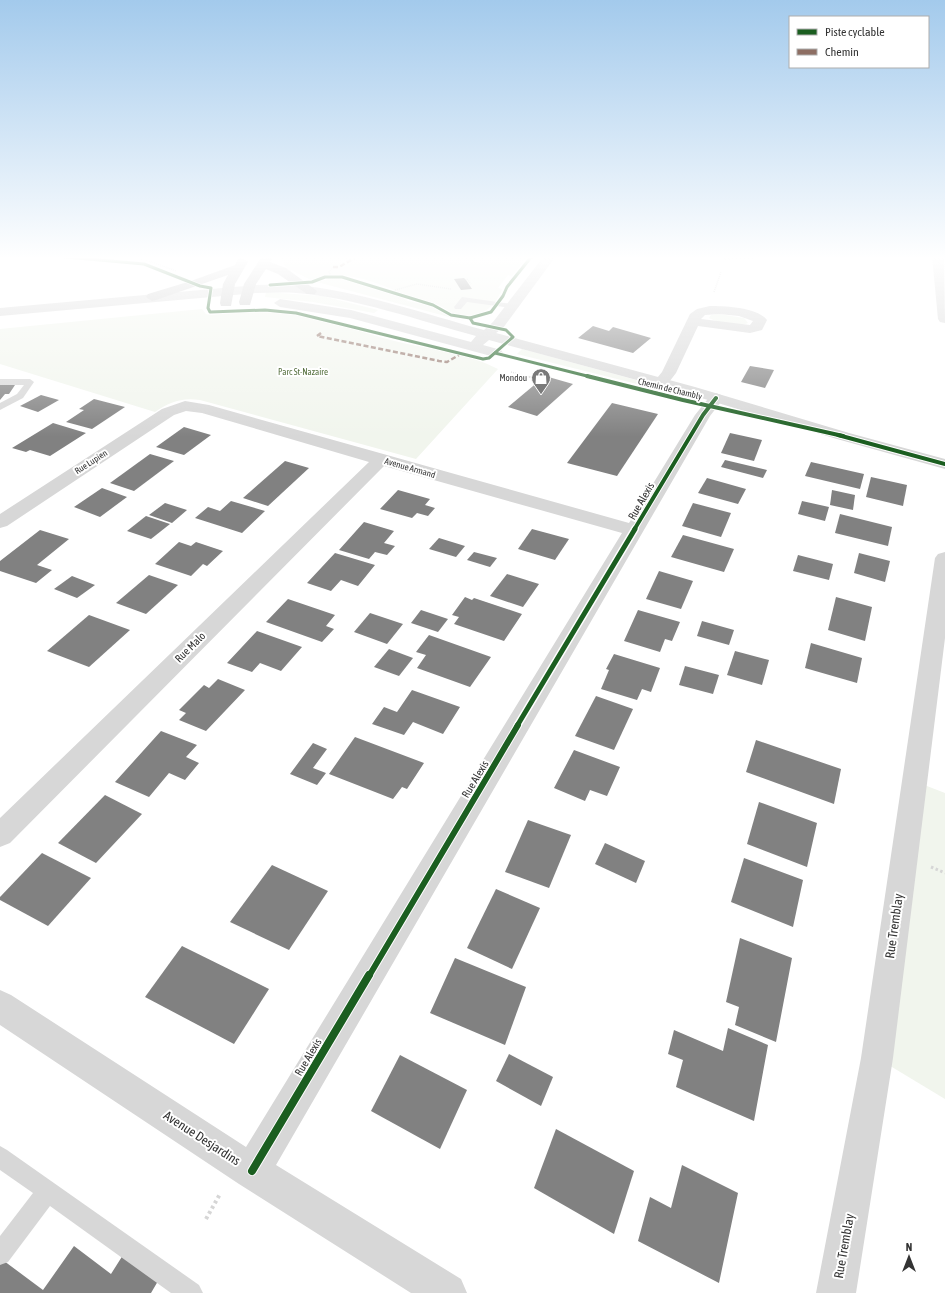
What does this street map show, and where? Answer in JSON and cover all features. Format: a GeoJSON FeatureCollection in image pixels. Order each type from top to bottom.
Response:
{"type":"FeatureCollection","features":[{"type":"Feature","properties":{"kind":"street","name":"Chemin de Chambly"},"geometry":{"type":"LineString","coordinates":[[0,324],[64,316]]}},
{"type":"Feature","properties":{"kind":"street","name":"Chemin de Chambly"},"geometry":{"type":"LineString","coordinates":[[359,316],[472,347],[713,402],[945,464]]}},
{"type":"Feature","properties":{"kind":"street","name":"Chemin de Chambly"},"geometry":{"type":"LineString","coordinates":[[418,316],[661,383],[713,402]]}},
{"type":"Feature","properties":{"kind":"street"},"geometry":{"type":"LineString","coordinates":[[472,347],[498,325],[504,316]]}},
{"type":"Feature","properties":{"kind":"street"},"geometry":{"type":"LineString","coordinates":[[661,383],[669,372],[694,322]]}},
{"type":"Feature","properties":{"kind":"street","name":"Rue Alexis"},"geometry":{"type":"LineString","coordinates":[[252,1171],[713,402]]}},
{"type":"Feature","properties":{"kind":"street","name":"Avenue Armand"},"geometry":{"type":"LineString","coordinates":[[185,406],[203,408],[381,460],[635,531]]}},
{"type":"Feature","properties":{"kind":"street","name":"Rue Lupien"},"geometry":{"type":"LineString","coordinates":[[0,522],[168,412],[185,406]]}},
{"type":"Feature","properties":{"kind":"street","name":"Rue Malo"},"geometry":{"type":"LineString","coordinates":[[0,835],[381,460]]}},
{"type":"Feature","properties":{"kind":"street","name":"Rue Tremblay"},"geometry":{"type":"LineString","coordinates":[[836,1293],[877,1058],[937,664],[945,558]]}},
{"type":"Feature","properties":{"kind":"street","name":"Avenue Desjardins"},"geometry":{"type":"LineString","coordinates":[[0,1006],[252,1171],[447,1293]]}},
{"type":"Feature","properties":{"kind":"lane"},"geometry":{"type":"LineString","coordinates":[[0,382],[30,382],[20,396],[0,407]]}},
{"type":"Feature","properties":{"kind":"lane"},"geometry":{"type":"LineString","coordinates":[[0,1157],[191,1293]]}},
{"type":"Feature","properties":{"kind":"lane"},"geometry":{"type":"LineString","coordinates":[[0,1254],[48,1191]]}},
{"type":"Feature","properties":{"kind":"path"},"geometry":{"type":"LineString","coordinates":[[511,372],[541,380]]}},
{"type":"Feature","properties":{"kind":"path"},"geometry":{"type":"LineString","coordinates":[[206,1219],[220,1194]]}},
{"type":"Feature","properties":{"kind":"green space","name":"Parc St-Nazaire"},"geometry":{"type":"Polygon","coordinates":[[[128,316],[305,316],[386,339],[449,352],[474,359],[498,369],[416,459],[200,400],[187,399],[176,401],[165,405],[155,412],[0,364],[0,329],[128,316]]]}},
{"type":"Feature","properties":{"kind":"green space"},"geometry":{"type":"Polygon","coordinates":[[[710,316],[734,316],[744,318],[748,323],[739,325],[728,324],[709,318],[710,316]]]}},
{"type":"Feature","properties":{"kind":"green space"},"geometry":{"type":"Polygon","coordinates":[[[522,349],[640,381],[637,384],[517,354],[522,349]]]}},
{"type":"Feature","properties":{"kind":"green space"},"geometry":{"type":"Polygon","coordinates":[[[914,781],[945,793],[945,1099],[877,1058],[914,781]]]}},
{"type":"Feature","properties":{"kind":"building"},"geometry":{"type":"Polygon","coordinates":[[[593,326],[609,331],[613,327],[651,338],[633,353],[578,338],[593,326]]]}},
{"type":"Feature","properties":{"kind":"building"},"geometry":{"type":"Polygon","coordinates":[[[750,366],[774,370],[765,388],[741,382],[750,366]]]}},
{"type":"Feature","properties":{"kind":"building"},"geometry":{"type":"Polygon","coordinates":[[[545,376],[573,384],[537,416],[508,407],[545,376]]]}},
{"type":"Feature","properties":{"kind":"building"},"geometry":{"type":"Polygon","coordinates":[[[0,385],[15,385],[9,394],[5,394],[0,400],[0,385]]]}},
{"type":"Feature","properties":{"kind":"building"},"geometry":{"type":"Polygon","coordinates":[[[41,395],[59,400],[38,412],[20,406],[41,395]]]}},
{"type":"Feature","properties":{"kind":"building"},"geometry":{"type":"Polygon","coordinates":[[[94,399],[125,407],[92,429],[66,422],[84,410],[79,409],[94,399]]]}},
{"type":"Feature","properties":{"kind":"building"},"geometry":{"type":"Polygon","coordinates":[[[612,403],[658,414],[617,476],[567,463],[612,403]]]}},
{"type":"Feature","properties":{"kind":"building"},"geometry":{"type":"Polygon","coordinates":[[[53,423],[86,433],[50,456],[30,450],[26,452],[12,448],[53,423]]]}},
{"type":"Feature","properties":{"kind":"building"},"geometry":{"type":"Polygon","coordinates":[[[184,427],[211,435],[184,455],[156,447],[184,427]]]}},
{"type":"Feature","properties":{"kind":"building"},"geometry":{"type":"Polygon","coordinates":[[[730,433],[762,440],[754,461],[721,453],[730,433]]]}},
{"type":"Feature","properties":{"kind":"building"},"geometry":{"type":"Polygon","coordinates":[[[150,454],[174,461],[134,491],[110,483],[150,454]]]}},
{"type":"Feature","properties":{"kind":"building"},"geometry":{"type":"Polygon","coordinates":[[[725,460],[767,470],[763,478],[721,467],[725,460]]]}},
{"type":"Feature","properties":{"kind":"building"},"geometry":{"type":"Polygon","coordinates":[[[285,461],[309,468],[268,506],[243,498],[285,461]]]}},
{"type":"Feature","properties":{"kind":"building"},"geometry":{"type":"Polygon","coordinates":[[[811,462],[864,474],[860,489],[805,476],[811,462]]]}},
{"type":"Feature","properties":{"kind":"building"},"geometry":{"type":"Polygon","coordinates":[[[871,477],[907,485],[903,506],[866,497],[871,477]]]}},
{"type":"Feature","properties":{"kind":"building"},"geometry":{"type":"Polygon","coordinates":[[[707,478],[746,489],[738,504],[698,493],[707,478]]]}},
{"type":"Feature","properties":{"kind":"building"},"geometry":{"type":"Polygon","coordinates":[[[102,488],[127,497],[100,517],[74,507],[102,488]]]}},
{"type":"Feature","properties":{"kind":"building"},"geometry":{"type":"Polygon","coordinates":[[[398,490],[430,499],[425,505],[435,508],[428,516],[417,513],[412,518],[380,509],[398,490]]]}},
{"type":"Feature","properties":{"kind":"building"},"geometry":{"type":"Polygon","coordinates":[[[832,490],[855,495],[853,510],[830,505],[832,490]]]}},
{"type":"Feature","properties":{"kind":"building"},"geometry":{"type":"Polygon","coordinates":[[[231,501],[265,511],[242,533],[195,518],[208,507],[220,511],[231,501]]]}},
{"type":"Feature","properties":{"kind":"building"},"geometry":{"type":"Polygon","coordinates":[[[802,501],[829,507],[825,521],[798,514],[802,501]]]}},
{"type":"Feature","properties":{"kind":"building"},"geometry":{"type":"Polygon","coordinates":[[[165,503],[187,510],[172,523],[149,515],[165,503]]]}},
{"type":"Feature","properties":{"kind":"building"},"geometry":{"type":"Polygon","coordinates":[[[693,503],[731,513],[721,537],[682,526],[693,503]]]}},
{"type":"Feature","properties":{"kind":"building"},"geometry":{"type":"Polygon","coordinates":[[[840,514],[892,527],[888,546],[835,533],[840,514]]]}},
{"type":"Feature","properties":{"kind":"building"},"geometry":{"type":"Polygon","coordinates":[[[146,516],[170,524],[151,539],[127,531],[146,516]]]}},
{"type":"Feature","properties":{"kind":"building"},"geometry":{"type":"Polygon","coordinates":[[[364,522],[394,531],[384,543],[395,546],[387,555],[375,552],[369,559],[339,550],[364,522]]]}},
{"type":"Feature","properties":{"kind":"building"},"geometry":{"type":"Polygon","coordinates":[[[532,529],[569,539],[555,560],[518,549],[532,529]]]}},
{"type":"Feature","properties":{"kind":"building"},"geometry":{"type":"Polygon","coordinates":[[[40,530],[69,539],[37,565],[52,570],[36,583],[0,571],[0,561],[40,530]]]}},
{"type":"Feature","properties":{"kind":"building"},"geometry":{"type":"Polygon","coordinates":[[[683,535],[734,549],[724,572],[671,557],[683,535]]]}},
{"type":"Feature","properties":{"kind":"building"},"geometry":{"type":"Polygon","coordinates":[[[439,538],[465,546],[456,557],[429,549],[439,538]]]}},
{"type":"Feature","properties":{"kind":"building"},"geometry":{"type":"Polygon","coordinates":[[[179,542],[191,546],[196,542],[223,551],[207,566],[203,564],[191,576],[155,564],[179,542]]]}},
{"type":"Feature","properties":{"kind":"building"},"geometry":{"type":"Polygon","coordinates":[[[474,552],[497,558],[490,567],[467,560],[474,552]]]}},
{"type":"Feature","properties":{"kind":"building"},"geometry":{"type":"Polygon","coordinates":[[[335,553],[375,565],[358,586],[341,580],[331,591],[307,583],[335,553]]]}},
{"type":"Feature","properties":{"kind":"building"},"geometry":{"type":"Polygon","coordinates":[[[859,553],[890,561],[885,582],[854,573],[859,553]]]}},
{"type":"Feature","properties":{"kind":"building"},"geometry":{"type":"Polygon","coordinates":[[[798,555],[833,564],[829,580],[793,571],[798,555]]]}},
{"type":"Feature","properties":{"kind":"building"},"geometry":{"type":"Polygon","coordinates":[[[659,571],[693,581],[681,609],[646,599],[659,571]]]}},
{"type":"Feature","properties":{"kind":"building"},"geometry":{"type":"Polygon","coordinates":[[[507,574],[539,584],[523,607],[490,596],[507,574]]]}},
{"type":"Feature","properties":{"kind":"building"},"geometry":{"type":"Polygon","coordinates":[[[149,575],[178,585],[146,614],[116,603],[149,575]]]}},
{"type":"Feature","properties":{"kind":"building"},"geometry":{"type":"Polygon","coordinates":[[[72,576],[95,585],[77,598],[54,589],[72,576]]]}},
{"type":"Feature","properties":{"kind":"building"},"geometry":{"type":"Polygon","coordinates":[[[465,597],[472,600],[474,598],[522,614],[504,641],[454,624],[459,617],[452,615],[465,597]]]}},
{"type":"Feature","properties":{"kind":"building"},"geometry":{"type":"Polygon","coordinates":[[[836,597],[872,607],[865,641],[828,630],[836,597]]]}},
{"type":"Feature","properties":{"kind":"building"},"geometry":{"type":"Polygon","coordinates":[[[288,599],[335,615],[326,626],[334,629],[322,642],[266,622],[288,599]]]}},
{"type":"Feature","properties":{"kind":"building"},"geometry":{"type":"Polygon","coordinates":[[[421,610],[448,619],[438,632],[411,623],[421,610]]]}},
{"type":"Feature","properties":{"kind":"building"},"geometry":{"type":"Polygon","coordinates":[[[638,610],[680,622],[672,641],[665,639],[660,652],[624,641],[638,610]]]}},
{"type":"Feature","properties":{"kind":"building"},"geometry":{"type":"Polygon","coordinates":[[[370,613],[403,624],[387,644],[354,632],[370,613]]]}},
{"type":"Feature","properties":{"kind":"building"},"geometry":{"type":"Polygon","coordinates":[[[89,615],[130,630],[89,667],[47,651],[89,615]]]}},
{"type":"Feature","properties":{"kind":"building"},"geometry":{"type":"Polygon","coordinates":[[[702,621],[734,630],[729,645],[697,636],[702,621]]]}},
{"type":"Feature","properties":{"kind":"building"},"geometry":{"type":"Polygon","coordinates":[[[257,631],[302,647],[281,671],[260,663],[252,672],[227,663],[257,631]]]}},
{"type":"Feature","properties":{"kind":"building"},"geometry":{"type":"Polygon","coordinates":[[[429,635],[491,657],[470,687],[417,668],[426,655],[416,652],[429,635]]]}},
{"type":"Feature","properties":{"kind":"building"},"geometry":{"type":"Polygon","coordinates":[[[811,643],[862,658],[857,683],[805,668],[811,643]]]}},
{"type":"Feature","properties":{"kind":"building"},"geometry":{"type":"Polygon","coordinates":[[[389,649],[413,658],[399,676],[374,667],[389,649]]]}},
{"type":"Feature","properties":{"kind":"building"},"geometry":{"type":"Polygon","coordinates":[[[735,651],[769,660],[762,685],[727,675],[735,651]]]}},
{"type":"Feature","properties":{"kind":"building"},"geometry":{"type":"Polygon","coordinates":[[[614,654],[660,668],[651,692],[642,689],[637,700],[601,689],[609,670],[606,669],[614,654]]]}},
{"type":"Feature","properties":{"kind":"building"},"geometry":{"type":"Polygon","coordinates":[[[685,666],[719,675],[713,694],[679,685],[685,666]]]}},
{"type":"Feature","properties":{"kind":"building"},"geometry":{"type":"Polygon","coordinates":[[[218,679],[245,690],[206,731],[179,720],[186,713],[179,710],[204,685],[209,688],[218,679]]]}},
{"type":"Feature","properties":{"kind":"building"},"geometry":{"type":"Polygon","coordinates":[[[412,690],[460,707],[443,734],[413,722],[404,735],[372,724],[384,707],[397,712],[412,690]]]}},
{"type":"Feature","properties":{"kind":"building"},"geometry":{"type":"Polygon","coordinates":[[[596,696],[633,709],[614,750],[575,736],[596,696]]]}},
{"type":"Feature","properties":{"kind":"building"},"geometry":{"type":"Polygon","coordinates":[[[161,731],[197,745],[186,757],[199,763],[185,780],[169,773],[149,797],[115,782],[161,731]]]}},
{"type":"Feature","properties":{"kind":"building"},"geometry":{"type":"Polygon","coordinates":[[[355,737],[424,763],[407,789],[402,787],[393,799],[329,774],[355,737]]]}},
{"type":"Feature","properties":{"kind":"building"},"geometry":{"type":"Polygon","coordinates":[[[756,740],[841,769],[834,804],[746,772],[756,740]]]}},
{"type":"Feature","properties":{"kind":"building"},"geometry":{"type":"Polygon","coordinates":[[[313,743],[327,749],[313,768],[326,773],[317,785],[290,774],[313,743]]]}},
{"type":"Feature","properties":{"kind":"building"},"geometry":{"type":"Polygon","coordinates":[[[574,750],[620,767],[607,796],[590,790],[585,801],[554,788],[574,750]]]}},
{"type":"Feature","properties":{"kind":"building"},"geometry":{"type":"Polygon","coordinates":[[[105,795],[142,814],[96,863],[58,843],[105,795]]]}},
{"type":"Feature","properties":{"kind":"building"},"geometry":{"type":"Polygon","coordinates":[[[759,802],[817,823],[807,867],[747,844],[759,802]]]}},
{"type":"Feature","properties":{"kind":"building"},"geometry":{"type":"Polygon","coordinates":[[[528,820],[571,835],[549,888],[505,872],[528,820]]]}},
{"type":"Feature","properties":{"kind":"building"},"geometry":{"type":"Polygon","coordinates":[[[605,843],[645,861],[636,883],[595,864],[605,843]]]}},
{"type":"Feature","properties":{"kind":"building"},"geometry":{"type":"Polygon","coordinates":[[[42,853],[91,878],[48,926],[0,900],[0,897],[42,853]]]}},
{"type":"Feature","properties":{"kind":"building"},"geometry":{"type":"Polygon","coordinates":[[[744,858],[803,880],[793,927],[731,902],[744,858]]]}},
{"type":"Feature","properties":{"kind":"building"},"geometry":{"type":"Polygon","coordinates":[[[272,865],[328,891],[289,950],[230,922],[272,865]]]}},
{"type":"Feature","properties":{"kind":"building"},"geometry":{"type":"Polygon","coordinates":[[[496,889],[540,908],[512,969],[467,948],[496,889]]]}},
{"type":"Feature","properties":{"kind":"building"},"geometry":{"type":"Polygon","coordinates":[[[740,938],[792,958],[776,1042],[735,1025],[739,1007],[726,1002],[740,938]]]}},
{"type":"Feature","properties":{"kind":"building"},"geometry":{"type":"Polygon","coordinates":[[[182,946],[269,989],[234,1044],[145,997],[182,946]]]}},
{"type":"Feature","properties":{"kind":"building"},"geometry":{"type":"Polygon","coordinates":[[[455,958],[526,987],[505,1045],[430,1013],[455,958]]]}},
{"type":"Feature","properties":{"kind":"building"},"geometry":{"type":"Polygon","coordinates":[[[728,1028],[768,1045],[754,1121],[676,1087],[683,1060],[668,1054],[674,1030],[723,1051],[728,1028]]]}},
{"type":"Feature","properties":{"kind":"building"},"geometry":{"type":"Polygon","coordinates":[[[509,1054],[553,1077],[541,1106],[496,1081],[509,1054]]]}},
{"type":"Feature","properties":{"kind":"building"},"geometry":{"type":"Polygon","coordinates":[[[400,1055],[467,1090],[440,1149],[371,1111],[400,1055]]]}},
{"type":"Feature","properties":{"kind":"building"},"geometry":{"type":"Polygon","coordinates":[[[556,1129],[634,1171],[614,1234],[534,1188],[556,1129]]]}},
{"type":"Feature","properties":{"kind":"building"},"geometry":{"type":"Polygon","coordinates":[[[682,1165],[738,1193],[719,1283],[638,1241],[650,1197],[671,1208],[682,1165]]]}},
{"type":"Feature","properties":{"kind":"building"},"geometry":{"type":"Polygon","coordinates":[[[74,1246],[111,1274],[123,1255],[158,1281],[151,1293],[0,1293],[0,1258],[43,1290],[74,1246]]]}},
{"type":"Feature","properties":{"kind":"marked path"},"geometry":{"type":"LineString","coordinates":[[321,333],[317,336],[439,361],[447,362],[459,355]]}},
{"type":"Feature","properties":{"kind":"cycle path"},"geometry":{"type":"LineString","coordinates":[[310,316],[483,359],[489,358],[513,337],[506,330],[473,323],[470,318]]}},
{"type":"Feature","properties":{"kind":"cycle path"},"geometry":{"type":"LineString","coordinates":[[459,316],[470,318],[476,316]]}},
{"type":"Feature","properties":{"kind":"cycle path"},"geometry":{"type":"LineString","coordinates":[[495,353],[683,400],[843,436]]}},
{"type":"Feature","properties":{"kind":"cycle path"},"geometry":{"type":"LineString","coordinates":[[252,1171],[703,415],[716,398]]}},
{"type":"Feature","properties":{"kind":"cycle path"},"geometry":{"type":"LineString","coordinates":[[838,435],[945,464]]}},
{"type":"Feature","properties":{"kind":"place","name":"Mondou"},"geometry":{"type":"Point","coordinates":[541,395]}}]}
